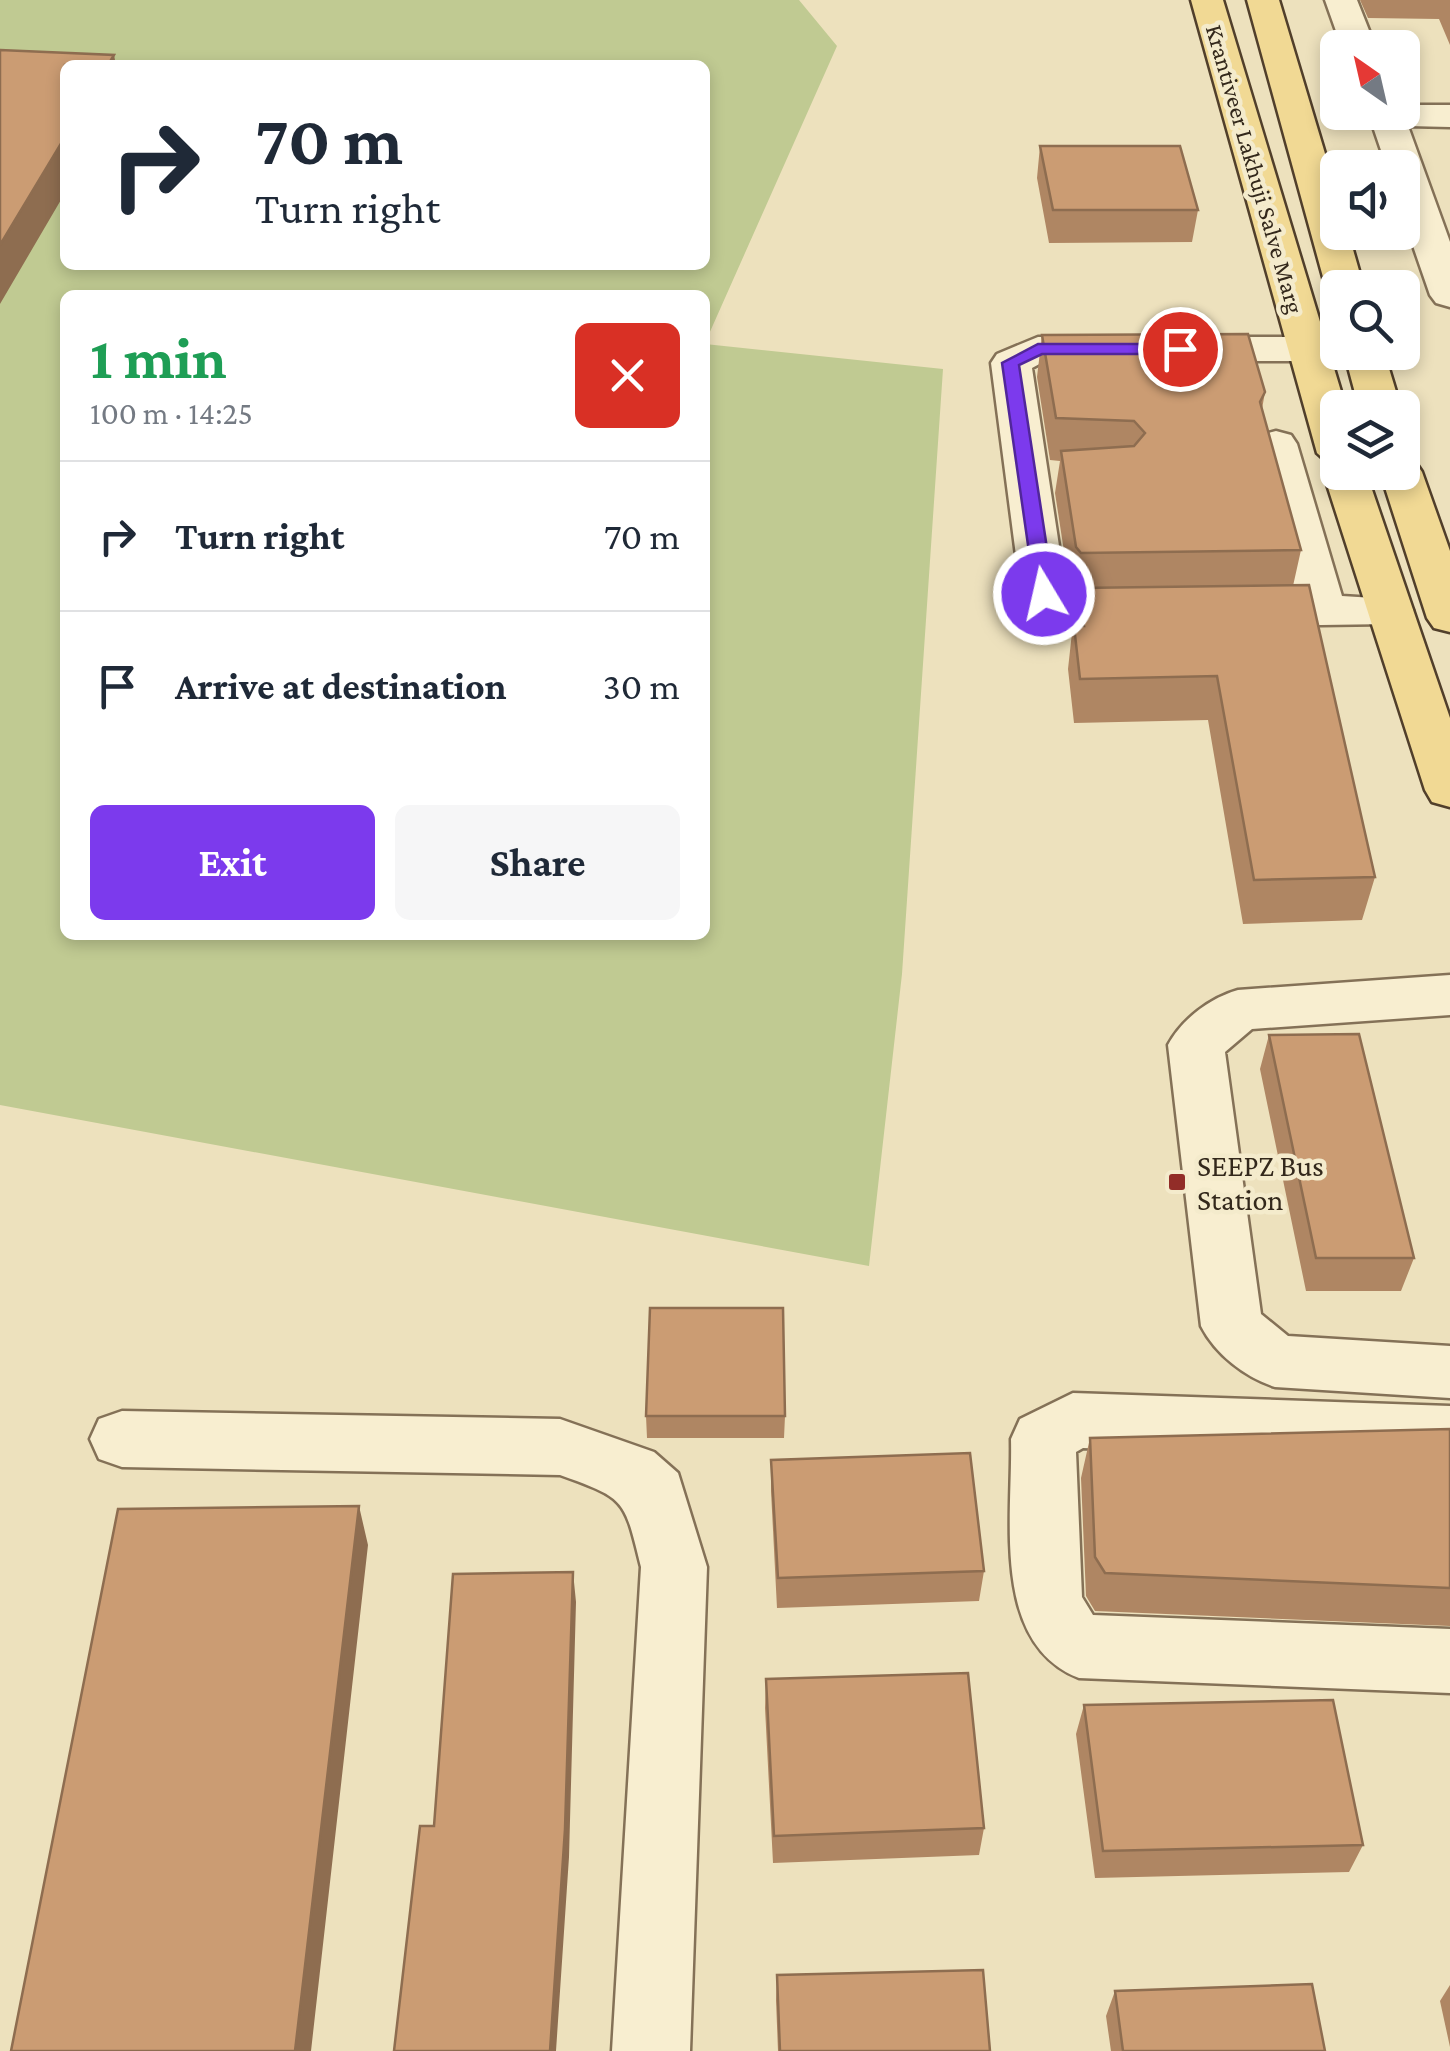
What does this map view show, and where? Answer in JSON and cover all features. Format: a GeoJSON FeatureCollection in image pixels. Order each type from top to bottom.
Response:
{"type":"FeatureCollection","features":[{"type":"Feature","properties":{"kind":"main road","name":"Krantiveer Lakhuji Salve Marg"},"geometry":{"type":"LineString","coordinates":[[1207,0],[1320,401]]}},
{"type":"Feature","properties":{"kind":"main road","name":"Krantiveer Lakhuji Salve Marg"},"geometry":{"type":"LineString","coordinates":[[1263,0],[1340,270]]}},
{"type":"Feature","properties":{"kind":"main road"},"geometry":{"type":"LineString","coordinates":[[1350,490],[1450,790]]}},
{"type":"Feature","properties":{"kind":"main road"},"geometry":{"type":"LineString","coordinates":[[1408,490],[1450,618]]}},
{"type":"Feature","properties":{"kind":"street"},"geometry":{"type":"LineString","coordinates":[[1341,0],[1353,30]]}},
{"type":"Feature","properties":{"kind":"street"},"geometry":{"type":"LineString","coordinates":[[1420,115],[1450,116]]}},
{"type":"Feature","properties":{"kind":"street"},"geometry":{"type":"LineString","coordinates":[[1392,130],[1439,233],[1450,295]]}},
{"type":"Feature","properties":{"kind":"street"},"geometry":{"type":"LineString","coordinates":[[1305,349],[1038,349],[1011,363],[1044,477],[1044,594],[1057,610],[1390,610]]}},
{"type":"Feature","properties":{"kind":"street"},"geometry":{"type":"LineString","coordinates":[[1276,444],[1323,611]]}},
{"type":"Feature","properties":{"kind":"street"},"geometry":{"type":"LineString","coordinates":[[1450,995],[1238,1010],[1196,1045],[1232,1326],[1275,1361],[1450,1372]]}},
{"type":"Feature","properties":{"kind":"street"},"geometry":{"type":"LineString","coordinates":[[1450,1434],[1074,1420],[1043,1439],[1048,1597],[1060,1629],[1080,1646],[1450,1661]]}},
{"type":"Feature","properties":{"kind":"street"},"geometry":{"type":"LineString","coordinates":[[122,1439],[560,1448],[631,1472],[656,1492],[674,1567],[651,2051]]}},
{"type":"Feature","properties":{"kind":"green space"},"geometry":{"type":"Polygon","coordinates":[[[0,0],[799,0],[837,46],[710,332],[710,290],[60,290],[60,940],[710,940],[710,345],[943,369],[902,974],[869,1266],[0,1105],[0,0]]]}},
{"type":"Feature","properties":{"kind":"building"},"geometry":{"type":"Polygon","coordinates":[[[0,50],[114,55],[111,60],[60,60],[60,145],[0,245],[0,50]]]}},
{"type":"Feature","properties":{"kind":"building"},"geometry":{"type":"Polygon","coordinates":[[[1040,146],[1180,146],[1198,210],[1053,210],[1040,146]]]}},
{"type":"Feature","properties":{"kind":"building"},"geometry":{"type":"Polygon","coordinates":[[[1248,334],[1265,392],[1260,402],[1301,550],[1081,553],[1076,547],[1061,451],[1134,446],[1145,433],[1134,421],[1056,418],[1042,335],[1248,334]]]}},
{"type":"Feature","properties":{"kind":"building"},"geometry":{"type":"Polygon","coordinates":[[[1309,585],[1375,877],[1254,880],[1217,676],[1080,679],[1074,626],[1084,626],[1077,588],[1309,585]]]}},
{"type":"Feature","properties":{"kind":"building"},"geometry":{"type":"Polygon","coordinates":[[[1359,1034],[1414,1258],[1316,1258],[1269,1035],[1359,1034]]]}},
{"type":"Feature","properties":{"kind":"building"},"geometry":{"type":"Polygon","coordinates":[[[650,1308],[783,1308],[785,1416],[646,1416],[650,1308]]]}},
{"type":"Feature","properties":{"kind":"building"},"geometry":{"type":"Polygon","coordinates":[[[1450,1429],[1450,1588],[1105,1573],[1095,1557],[1090,1438],[1450,1429]]]}},
{"type":"Feature","properties":{"kind":"building"},"geometry":{"type":"Polygon","coordinates":[[[970,1453],[984,1571],[778,1578],[771,1460],[970,1453]]]}},
{"type":"Feature","properties":{"kind":"building"},"geometry":{"type":"Polygon","coordinates":[[[359,1506],[295,2051],[11,2051],[118,1509],[359,1506]]]}},
{"type":"Feature","properties":{"kind":"building"},"geometry":{"type":"Polygon","coordinates":[[[573,1572],[565,1829],[550,2051],[394,2051],[420,1826],[434,1826],[453,1574],[573,1572]]]}},
{"type":"Feature","properties":{"kind":"building"},"geometry":{"type":"Polygon","coordinates":[[[968,1673],[984,1828],[774,1836],[766,1679],[968,1673]]]}},
{"type":"Feature","properties":{"kind":"building"},"geometry":{"type":"Polygon","coordinates":[[[1333,1700],[1363,1845],[1103,1851],[1084,1705],[1333,1700]]]}},
{"type":"Feature","properties":{"kind":"building"},"geometry":{"type":"Polygon","coordinates":[[[983,1970],[990,2051],[780,2051],[777,1975],[983,1970]]]}},
{"type":"Feature","properties":{"kind":"building"},"geometry":{"type":"Polygon","coordinates":[[[1312,1984],[1325,2051],[1123,2051],[1115,1991],[1312,1984]]]}},
{"type":"Feature","properties":{"kind":"place","name":"SEEPZ Bus Station"},"geometry":{"type":"Point","coordinates":[1177,1182]}},
{"type":"Feature","properties":{"kind":"route"},"geometry":{"type":"LineString","coordinates":[[1044,594],[1011,363],[1038,349],[1180,349]]}}]}
